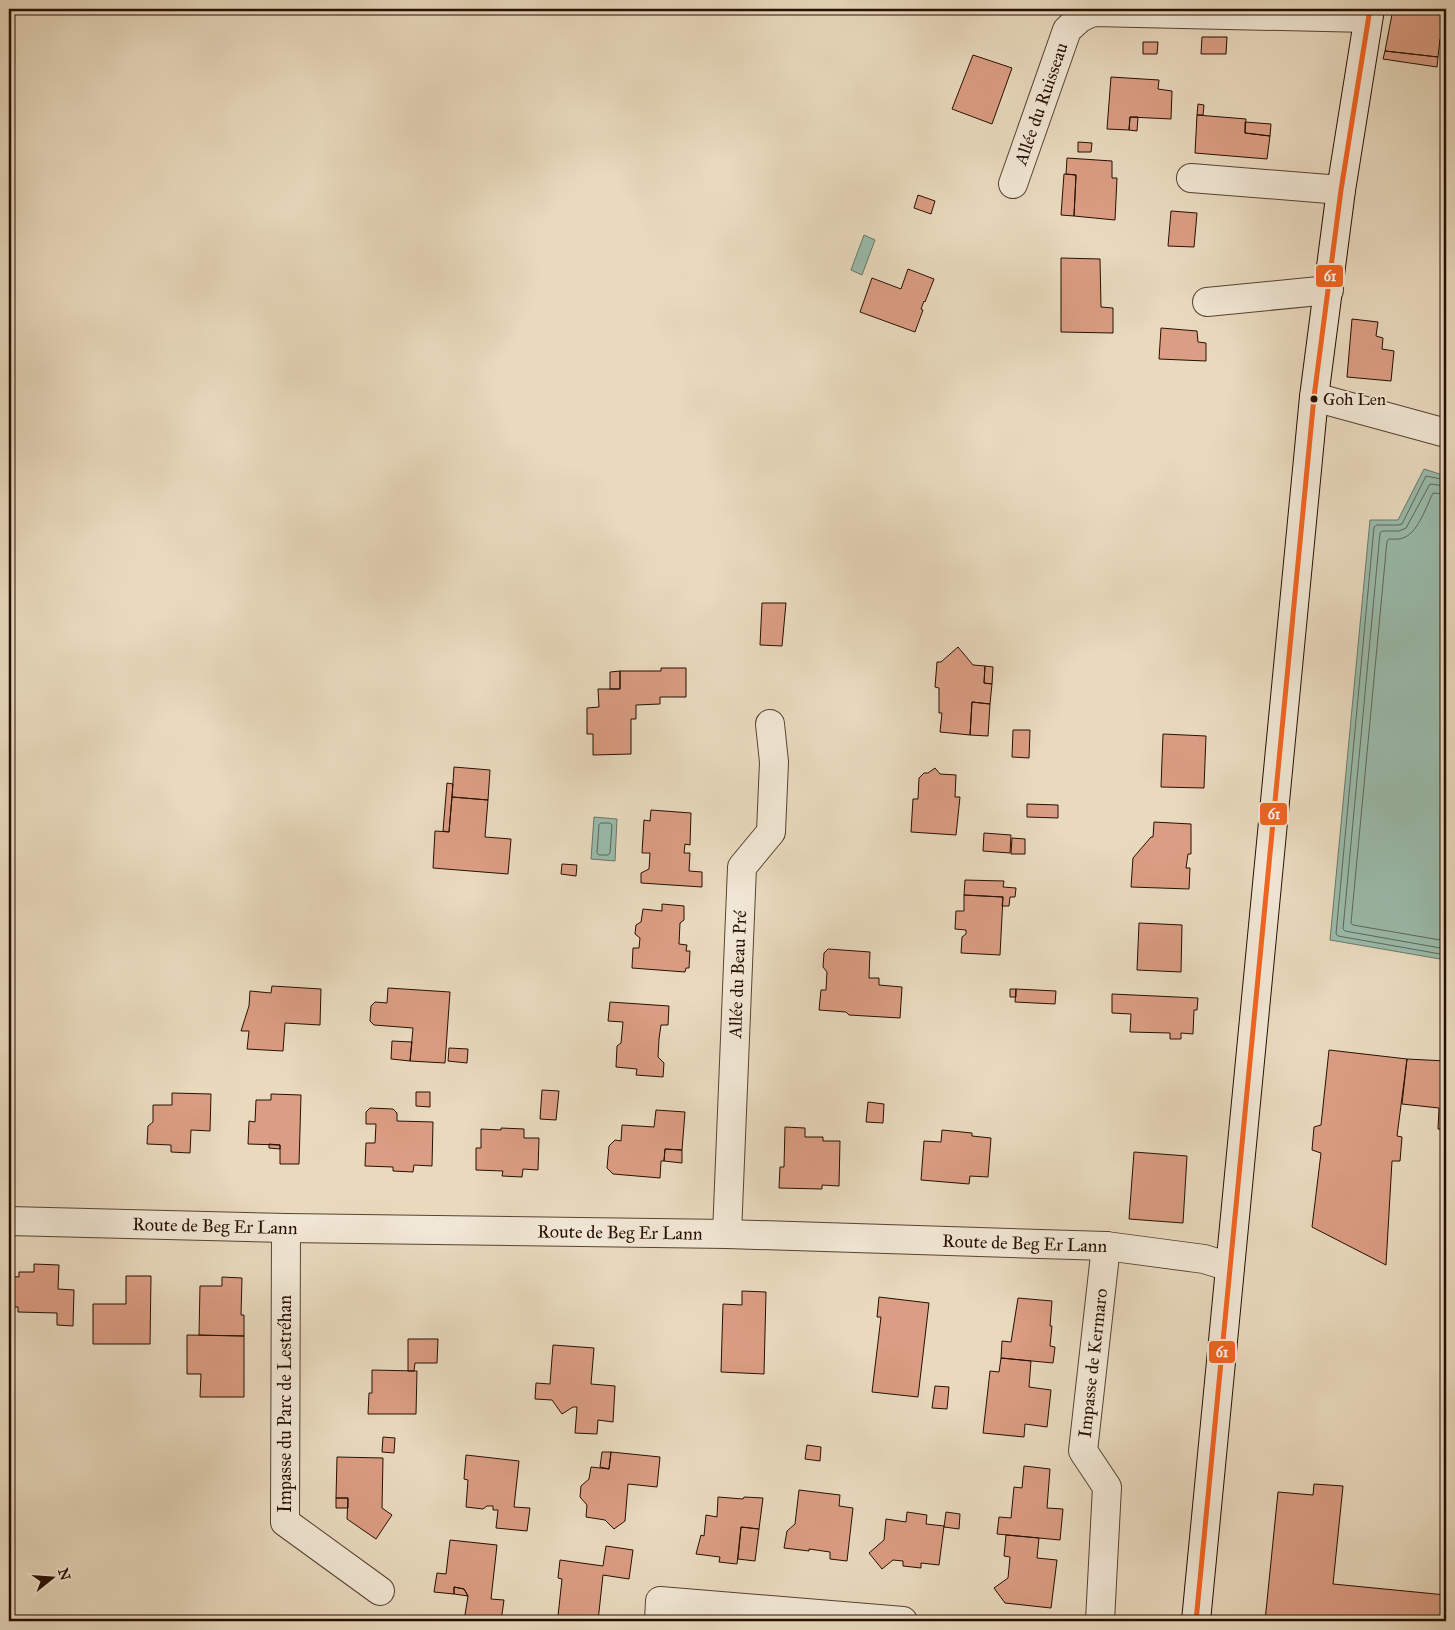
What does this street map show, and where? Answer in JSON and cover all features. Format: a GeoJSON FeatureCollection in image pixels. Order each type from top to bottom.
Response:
{"type":"FeatureCollection","features":[{"type":"Feature","properties":{"kind":"street","name":"Allée du Ruisseau"},"geometry":{"type":"LineString","coordinates":[[1013,184],[1067,30],[1080,18],[1093,12],[1369,13]]}},
{"type":"Feature","properties":{"kind":"street"},"geometry":{"type":"LineString","coordinates":[[1196,1621],[1314,397],[1341,190],[1369,13]]}},
{"type":"Feature","properties":{"kind":"street"},"geometry":{"type":"LineString","coordinates":[[1191,178],[1341,190]]}},
{"type":"Feature","properties":{"kind":"street"},"geometry":{"type":"LineString","coordinates":[[1207,302],[1329,290]]}},
{"type":"Feature","properties":{"kind":"street"},"geometry":{"type":"LineString","coordinates":[[1314,397],[1446,433]]}},
{"type":"Feature","properties":{"kind":"street","name":"Allée du Beau Pré"},"geometry":{"type":"LineString","coordinates":[[726,1234],[742,867],[770,832],[774,762],[770,724]]}},
{"type":"Feature","properties":{"kind":"street","name":"Route de Beg Er Lann"},"geometry":{"type":"LineString","coordinates":[[9,1221],[286,1228],[726,1234],[1106,1246],[1204,1259],[1230,1268]]}},
{"type":"Feature","properties":{"kind":"street","name":"Impasse du Parc de Lestréhan"},"geometry":{"type":"LineString","coordinates":[[286,1228],[285,1522],[380,1591]]}},
{"type":"Feature","properties":{"kind":"street","name":"Impasse de Kermaro"},"geometry":{"type":"LineString","coordinates":[[1100,1621],[1107,1487],[1083,1451],[1106,1246]]}},
{"type":"Feature","properties":{"kind":"street"},"geometry":{"type":"LineString","coordinates":[[658,1621],[660,1601],[903,1621]]}},
{"type":"Feature","properties":{"kind":"water"},"geometry":{"type":"Polygon","coordinates":[[[864,235],[875,240],[862,275],[851,270],[864,235]]]}},
{"type":"Feature","properties":{"kind":"water"},"geometry":{"type":"Polygon","coordinates":[[[1424,469],[1446,476],[1446,960],[1330,940],[1370,520],[1398,520],[1424,469]]]}},
{"type":"Feature","properties":{"kind":"water"},"geometry":{"type":"Polygon","coordinates":[[[594,817],[617,819],[615,861],[591,859],[594,817]]]}},
{"type":"Feature","properties":{"kind":"building"},"geometry":{"type":"Polygon","coordinates":[[[1393,9],[1446,9],[1446,39],[1440,39],[1438,57],[1385,51],[1393,9]]]}},
{"type":"Feature","properties":{"kind":"building"},"geometry":{"type":"Polygon","coordinates":[[[1202,37],[1227,37],[1226,54],[1201,54],[1202,37]]]}},
{"type":"Feature","properties":{"kind":"building"},"geometry":{"type":"Polygon","coordinates":[[[1143,42],[1158,42],[1157,54],[1143,54],[1143,42]]]}},
{"type":"Feature","properties":{"kind":"building"},"geometry":{"type":"Polygon","coordinates":[[[1385,51],[1438,57],[1437,67],[1383,59],[1385,51]]]}},
{"type":"Feature","properties":{"kind":"building"},"geometry":{"type":"Polygon","coordinates":[[[973,55],[1012,68],[992,124],[952,109],[973,55]]]}},
{"type":"Feature","properties":{"kind":"building"},"geometry":{"type":"Polygon","coordinates":[[[1111,77],[1159,80],[1158,89],[1172,91],[1171,119],[1130,117],[1129,130],[1107,129],[1111,77]]]}},
{"type":"Feature","properties":{"kind":"building"},"geometry":{"type":"Polygon","coordinates":[[[1198,104],[1204,105],[1203,115],[1197,115],[1198,104]]]}},
{"type":"Feature","properties":{"kind":"building"},"geometry":{"type":"Polygon","coordinates":[[[1197,115],[1246,119],[1245,133],[1270,136],[1267,159],[1195,153],[1197,115]]]}},
{"type":"Feature","properties":{"kind":"building"},"geometry":{"type":"Polygon","coordinates":[[[1130,117],[1138,117],[1137,131],[1129,130],[1130,117]]]}},
{"type":"Feature","properties":{"kind":"building"},"geometry":{"type":"Polygon","coordinates":[[[1245,122],[1271,124],[1270,136],[1245,133],[1245,122]]]}},
{"type":"Feature","properties":{"kind":"building"},"geometry":{"type":"Polygon","coordinates":[[[1078,142],[1092,143],[1091,152],[1078,152],[1078,142]]]}},
{"type":"Feature","properties":{"kind":"building"},"geometry":{"type":"Polygon","coordinates":[[[1067,158],[1112,161],[1112,178],[1117,178],[1115,220],[1074,216],[1076,175],[1066,174],[1067,158]]]}},
{"type":"Feature","properties":{"kind":"building"},"geometry":{"type":"Polygon","coordinates":[[[1064,174],[1076,175],[1074,216],[1061,215],[1064,174]]]}},
{"type":"Feature","properties":{"kind":"building"},"geometry":{"type":"Polygon","coordinates":[[[918,195],[935,201],[931,214],[914,208],[918,195]]]}},
{"type":"Feature","properties":{"kind":"building"},"geometry":{"type":"Polygon","coordinates":[[[1171,211],[1197,213],[1194,247],[1168,246],[1171,211]]]}},
{"type":"Feature","properties":{"kind":"building"},"geometry":{"type":"Polygon","coordinates":[[[1061,258],[1100,259],[1101,307],[1113,308],[1113,333],[1061,332],[1061,258]]]}},
{"type":"Feature","properties":{"kind":"building"},"geometry":{"type":"Polygon","coordinates":[[[908,269],[934,279],[921,309],[923,310],[915,332],[860,312],[872,278],[901,289],[908,269]]]}},
{"type":"Feature","properties":{"kind":"building"},"geometry":{"type":"Polygon","coordinates":[[[1352,319],[1378,322],[1376,336],[1383,338],[1382,349],[1394,351],[1391,381],[1347,377],[1352,319]]]}},
{"type":"Feature","properties":{"kind":"building"},"geometry":{"type":"Polygon","coordinates":[[[1161,328],[1197,331],[1198,342],[1206,343],[1206,361],[1159,359],[1161,328]]]}},
{"type":"Feature","properties":{"kind":"building"},"geometry":{"type":"Polygon","coordinates":[[[762,603],[786,603],[782,646],[760,645],[762,603]]]}},
{"type":"Feature","properties":{"kind":"building"},"geometry":{"type":"Polygon","coordinates":[[[958,647],[973,665],[985,666],[984,683],[992,684],[990,704],[972,702],[970,735],[940,732],[942,713],[939,713],[939,688],[935,687],[937,662],[941,662],[958,647]]]}},
{"type":"Feature","properties":{"kind":"building"},"geometry":{"type":"Polygon","coordinates":[[[985,666],[993,667],[992,684],[984,683],[985,666]]]}},
{"type":"Feature","properties":{"kind":"building"},"geometry":{"type":"Polygon","coordinates":[[[661,668],[686,668],[686,697],[660,697],[660,704],[636,705],[636,719],[631,719],[631,754],[593,755],[593,734],[587,734],[587,708],[599,707],[598,689],[620,689],[620,671],[661,671],[661,668]]]}},
{"type":"Feature","properties":{"kind":"building"},"geometry":{"type":"Polygon","coordinates":[[[620,671],[620,689],[610,689],[610,672],[620,671]]]}},
{"type":"Feature","properties":{"kind":"building"},"geometry":{"type":"Polygon","coordinates":[[[972,702],[990,704],[988,736],[970,735],[972,702]]]}},
{"type":"Feature","properties":{"kind":"building"},"geometry":{"type":"Polygon","coordinates":[[[1013,730],[1030,730],[1029,758],[1012,757],[1013,730]]]}},
{"type":"Feature","properties":{"kind":"building"},"geometry":{"type":"Polygon","coordinates":[[[1163,734],[1206,736],[1204,788],[1161,787],[1163,734]]]}},
{"type":"Feature","properties":{"kind":"building"},"geometry":{"type":"Polygon","coordinates":[[[454,767],[490,770],[488,800],[452,797],[454,767]]]}},
{"type":"Feature","properties":{"kind":"building"},"geometry":{"type":"Polygon","coordinates":[[[935,768],[940,774],[956,775],[955,797],[960,797],[956,835],[911,832],[913,799],[918,799],[919,778],[924,773],[928,773],[935,768]]]}},
{"type":"Feature","properties":{"kind":"building"},"geometry":{"type":"Polygon","coordinates":[[[447,783],[453,784],[449,832],[443,831],[447,783]]]}},
{"type":"Feature","properties":{"kind":"building"},"geometry":{"type":"Polygon","coordinates":[[[452,797],[488,800],[485,837],[511,839],[508,874],[433,868],[435,831],[449,832],[452,797]]]}},
{"type":"Feature","properties":{"kind":"building"},"geometry":{"type":"Polygon","coordinates":[[[1027,804],[1058,805],[1058,818],[1027,817],[1027,804]]]}},
{"type":"Feature","properties":{"kind":"building"},"geometry":{"type":"Polygon","coordinates":[[[651,810],[691,813],[690,845],[685,844],[684,853],[690,853],[689,871],[702,872],[702,887],[641,883],[641,873],[649,869],[650,853],[642,853],[644,820],[650,821],[651,810]]]}},
{"type":"Feature","properties":{"kind":"building"},"geometry":{"type":"Polygon","coordinates":[[[1154,822],[1191,824],[1191,854],[1188,854],[1186,868],[1190,868],[1189,889],[1131,887],[1133,858],[1153,837],[1154,822]]]}},
{"type":"Feature","properties":{"kind":"building"},"geometry":{"type":"Polygon","coordinates":[[[984,833],[1011,835],[1010,853],[983,851],[984,833]]]}},
{"type":"Feature","properties":{"kind":"building"},"geometry":{"type":"Polygon","coordinates":[[[1012,838],[1025,839],[1025,854],[1011,854],[1012,838]]]}},
{"type":"Feature","properties":{"kind":"building"},"geometry":{"type":"Polygon","coordinates":[[[562,864],[577,865],[576,876],[561,874],[562,864]]]}},
{"type":"Feature","properties":{"kind":"building"},"geometry":{"type":"Polygon","coordinates":[[[965,880],[1004,881],[1003,887],[1016,888],[1015,897],[1010,897],[1009,906],[1002,906],[1003,897],[964,895],[965,880]]]}},
{"type":"Feature","properties":{"kind":"building"},"geometry":{"type":"Polygon","coordinates":[[[964,895],[1003,897],[1000,955],[961,953],[962,937],[966,934],[966,930],[955,929],[956,911],[964,911],[964,895]]]}},
{"type":"Feature","properties":{"kind":"building"},"geometry":{"type":"Polygon","coordinates":[[[662,904],[684,906],[684,920],[680,923],[679,944],[687,945],[686,951],[690,951],[689,968],[686,968],[685,972],[632,968],[633,948],[639,948],[640,938],[635,934],[636,925],[641,922],[643,909],[662,911],[662,904]]]}},
{"type":"Feature","properties":{"kind":"building"},"geometry":{"type":"Polygon","coordinates":[[[1139,923],[1182,925],[1181,972],[1137,970],[1139,923]]]}},
{"type":"Feature","properties":{"kind":"building"},"geometry":{"type":"Polygon","coordinates":[[[828,949],[870,952],[869,978],[879,978],[879,985],[902,987],[900,1018],[849,1015],[846,1012],[819,1010],[821,990],[826,990],[827,972],[823,967],[824,953],[828,949]]]}},
{"type":"Feature","properties":{"kind":"building"},"geometry":{"type":"Polygon","coordinates":[[[272,986],[321,989],[320,1025],[285,1023],[283,1051],[247,1049],[249,1031],[241,1031],[249,1006],[250,991],[271,993],[272,986]]]}},
{"type":"Feature","properties":{"kind":"building"},"geometry":{"type":"Polygon","coordinates":[[[388,988],[450,992],[445,1063],[410,1061],[413,1028],[374,1025],[370,1021],[371,1006],[375,1002],[387,1003],[388,988]]]}},
{"type":"Feature","properties":{"kind":"building"},"geometry":{"type":"Polygon","coordinates":[[[1010,989],[1016,989],[1016,997],[1010,997],[1010,989]]]}},
{"type":"Feature","properties":{"kind":"building"},"geometry":{"type":"Polygon","coordinates":[[[1016,989],[1056,991],[1055,1004],[1015,1002],[1016,989]]]}},
{"type":"Feature","properties":{"kind":"building"},"geometry":{"type":"Polygon","coordinates":[[[1112,994],[1198,998],[1197,1010],[1194,1010],[1193,1034],[1181,1033],[1181,1039],[1170,1039],[1170,1033],[1130,1032],[1131,1014],[1112,1013],[1112,994]]]}},
{"type":"Feature","properties":{"kind":"building"},"geometry":{"type":"Polygon","coordinates":[[[610,1002],[669,1006],[668,1025],[661,1025],[659,1039],[658,1057],[664,1063],[663,1077],[636,1075],[637,1069],[616,1067],[617,1046],[621,1043],[623,1022],[608,1021],[610,1002]]]}},
{"type":"Feature","properties":{"kind":"building"},"geometry":{"type":"Polygon","coordinates":[[[392,1041],[412,1042],[410,1061],[391,1059],[392,1041]]]}},
{"type":"Feature","properties":{"kind":"building"},"geometry":{"type":"Polygon","coordinates":[[[449,1048],[468,1049],[467,1063],[448,1061],[449,1048]]]}},
{"type":"Feature","properties":{"kind":"building"},"geometry":{"type":"Polygon","coordinates":[[[1329,1050],[1407,1059],[1397,1136],[1402,1137],[1400,1161],[1392,1161],[1386,1265],[1312,1227],[1321,1153],[1312,1150],[1314,1127],[1321,1125],[1329,1050]]]}},
{"type":"Feature","properties":{"kind":"building"},"geometry":{"type":"Polygon","coordinates":[[[1407,1059],[1446,1061],[1446,1130],[1438,1129],[1439,1108],[1402,1104],[1407,1059]]]}},
{"type":"Feature","properties":{"kind":"building"},"geometry":{"type":"Polygon","coordinates":[[[542,1090],[559,1091],[556,1120],[540,1119],[542,1090]]]}},
{"type":"Feature","properties":{"kind":"building"},"geometry":{"type":"Polygon","coordinates":[[[416,1092],[430,1092],[430,1107],[416,1106],[416,1092]]]}},
{"type":"Feature","properties":{"kind":"building"},"geometry":{"type":"Polygon","coordinates":[[[172,1093],[211,1094],[210,1131],[191,1130],[190,1153],[171,1152],[171,1145],[147,1144],[148,1126],[153,1122],[153,1105],[172,1105],[172,1093]]]}},
{"type":"Feature","properties":{"kind":"building"},"geometry":{"type":"Polygon","coordinates":[[[271,1094],[301,1095],[299,1164],[280,1164],[280,1145],[248,1144],[249,1121],[255,1122],[256,1100],[271,1100],[271,1094]]]}},
{"type":"Feature","properties":{"kind":"building"},"geometry":{"type":"Polygon","coordinates":[[[868,1102],[884,1104],[883,1123],[866,1122],[868,1102]]]}},
{"type":"Feature","properties":{"kind":"building"},"geometry":{"type":"Polygon","coordinates":[[[370,1108],[393,1109],[397,1113],[397,1121],[433,1122],[432,1166],[414,1165],[413,1172],[393,1171],[393,1167],[365,1166],[366,1143],[375,1143],[376,1124],[366,1124],[366,1112],[370,1108]]]}},
{"type":"Feature","properties":{"kind":"building"},"geometry":{"type":"Polygon","coordinates":[[[656,1110],[685,1112],[682,1150],[665,1149],[664,1161],[661,1161],[660,1178],[613,1174],[607,1168],[609,1146],[615,1140],[621,1141],[622,1125],[654,1127],[656,1110]]]}},
{"type":"Feature","properties":{"kind":"building"},"geometry":{"type":"Polygon","coordinates":[[[785,1127],[805,1128],[805,1137],[823,1137],[823,1141],[840,1141],[839,1186],[822,1185],[822,1189],[779,1188],[780,1167],[784,1167],[785,1127]]]}},
{"type":"Feature","properties":{"kind":"building"},"geometry":{"type":"Polygon","coordinates":[[[501,1128],[524,1129],[524,1138],[539,1138],[538,1170],[523,1169],[522,1177],[502,1176],[503,1171],[476,1170],[476,1148],[481,1148],[481,1129],[501,1130],[501,1128]]]}},
{"type":"Feature","properties":{"kind":"building"},"geometry":{"type":"Polygon","coordinates":[[[942,1130],[972,1133],[972,1136],[991,1138],[988,1177],[970,1176],[969,1184],[921,1180],[924,1141],[941,1142],[942,1130]]]}},
{"type":"Feature","properties":{"kind":"building"},"geometry":{"type":"Polygon","coordinates":[[[269,1144],[280,1145],[280,1149],[269,1148],[269,1144]]]}},
{"type":"Feature","properties":{"kind":"building"},"geometry":{"type":"Polygon","coordinates":[[[665,1149],[682,1150],[682,1163],[664,1161],[665,1149]]]}},
{"type":"Feature","properties":{"kind":"building"},"geometry":{"type":"Polygon","coordinates":[[[1134,1152],[1187,1156],[1183,1223],[1129,1219],[1134,1152]]]}},
{"type":"Feature","properties":{"kind":"building"},"geometry":{"type":"Polygon","coordinates":[[[34,1264],[59,1265],[58,1289],[74,1290],[73,1326],[57,1325],[57,1313],[18,1312],[18,1307],[9,1307],[9,1276],[19,1277],[19,1272],[34,1272],[34,1264]]]}},
{"type":"Feature","properties":{"kind":"building"},"geometry":{"type":"Polygon","coordinates":[[[126,1276],[151,1276],[150,1344],[93,1344],[93,1304],[126,1304],[126,1276]]]}},
{"type":"Feature","properties":{"kind":"building"},"geometry":{"type":"Polygon","coordinates":[[[222,1277],[242,1278],[241,1315],[244,1315],[244,1336],[199,1335],[200,1286],[222,1286],[222,1277]]]}},
{"type":"Feature","properties":{"kind":"building"},"geometry":{"type":"Polygon","coordinates":[[[742,1291],[766,1292],[764,1374],[721,1372],[723,1304],[742,1305],[742,1291]]]}},
{"type":"Feature","properties":{"kind":"building"},"geometry":{"type":"Polygon","coordinates":[[[879,1297],[929,1303],[918,1397],[872,1392],[881,1317],[877,1317],[879,1297]]]}},
{"type":"Feature","properties":{"kind":"building"},"geometry":{"type":"Polygon","coordinates":[[[1018,1298],[1052,1301],[1050,1346],[1055,1347],[1053,1363],[1001,1358],[1002,1341],[1011,1342],[1018,1298]]]}},
{"type":"Feature","properties":{"kind":"building"},"geometry":{"type":"Polygon","coordinates":[[[187,1335],[244,1336],[244,1397],[200,1397],[201,1374],[187,1374],[187,1335]]]}},
{"type":"Feature","properties":{"kind":"building"},"geometry":{"type":"Polygon","coordinates":[[[408,1339],[438,1339],[437,1363],[415,1363],[414,1371],[408,1371],[408,1339]]]}},
{"type":"Feature","properties":{"kind":"building"},"geometry":{"type":"Polygon","coordinates":[[[553,1345],[594,1348],[591,1384],[615,1386],[613,1422],[598,1420],[597,1434],[575,1433],[577,1407],[573,1407],[562,1414],[552,1400],[535,1399],[536,1383],[550,1384],[553,1345]]]}},
{"type":"Feature","properties":{"kind":"building"},"geometry":{"type":"Polygon","coordinates":[[[1001,1358],[1031,1361],[1029,1387],[1051,1390],[1047,1427],[1025,1424],[1024,1437],[983,1433],[990,1371],[999,1372],[1001,1358]]]}},
{"type":"Feature","properties":{"kind":"building"},"geometry":{"type":"Polygon","coordinates":[[[372,1370],[417,1371],[416,1414],[368,1414],[369,1393],[372,1393],[372,1370]]]}},
{"type":"Feature","properties":{"kind":"building"},"geometry":{"type":"Polygon","coordinates":[[[935,1386],[949,1387],[947,1409],[932,1408],[935,1386]]]}},
{"type":"Feature","properties":{"kind":"building"},"geometry":{"type":"Polygon","coordinates":[[[383,1437],[395,1438],[394,1453],[382,1452],[383,1437]]]}},
{"type":"Feature","properties":{"kind":"building"},"geometry":{"type":"Polygon","coordinates":[[[807,1445],[821,1447],[820,1461],[805,1459],[807,1445]]]}},
{"type":"Feature","properties":{"kind":"building"},"geometry":{"type":"Polygon","coordinates":[[[602,1452],[611,1452],[609,1469],[600,1467],[602,1452]]]}},
{"type":"Feature","properties":{"kind":"building"},"geometry":{"type":"Polygon","coordinates":[[[611,1452],[660,1457],[657,1487],[628,1484],[625,1521],[614,1529],[605,1520],[586,1517],[587,1505],[580,1497],[581,1486],[589,1479],[591,1467],[609,1469],[611,1452]]]}},
{"type":"Feature","properties":{"kind":"building"},"geometry":{"type":"Polygon","coordinates":[[[466,1455],[519,1461],[514,1507],[530,1508],[527,1531],[496,1528],[498,1510],[493,1510],[493,1506],[487,1506],[483,1509],[466,1507],[468,1480],[464,1479],[466,1455]]]}},
{"type":"Feature","properties":{"kind":"building"},"geometry":{"type":"Polygon","coordinates":[[[337,1457],[383,1458],[382,1508],[392,1515],[376,1539],[347,1519],[348,1498],[336,1498],[337,1457]]]}},
{"type":"Feature","properties":{"kind":"building"},"geometry":{"type":"Polygon","coordinates":[[[1024,1466],[1050,1469],[1047,1508],[1063,1509],[1060,1540],[997,1534],[999,1517],[1011,1518],[1014,1487],[1022,1488],[1024,1466]]]}},
{"type":"Feature","properties":{"kind":"building"},"geometry":{"type":"Polygon","coordinates":[[[1314,1484],[1343,1486],[1333,1584],[1446,1595],[1446,1621],[1265,1621],[1278,1492],[1313,1495],[1314,1484]]]}},
{"type":"Feature","properties":{"kind":"building"},"geometry":{"type":"Polygon","coordinates":[[[799,1490],[840,1495],[839,1506],[853,1508],[847,1561],[830,1559],[830,1552],[784,1548],[787,1531],[795,1524],[799,1490]]]}},
{"type":"Feature","properties":{"kind":"building"},"geometry":{"type":"Polygon","coordinates":[[[718,1497],[763,1498],[759,1529],[741,1527],[737,1564],[719,1562],[720,1557],[696,1554],[701,1535],[704,1536],[706,1515],[717,1517],[718,1497]]]}},
{"type":"Feature","properties":{"kind":"building"},"geometry":{"type":"Polygon","coordinates":[[[336,1498],[348,1498],[348,1508],[336,1508],[336,1498]]]}},
{"type":"Feature","properties":{"kind":"building"},"geometry":{"type":"Polygon","coordinates":[[[907,1512],[927,1515],[926,1524],[944,1526],[939,1565],[921,1563],[921,1568],[903,1566],[903,1561],[893,1560],[882,1569],[869,1553],[884,1540],[886,1519],[906,1522],[907,1512]]]}},
{"type":"Feature","properties":{"kind":"building"},"geometry":{"type":"Polygon","coordinates":[[[946,1512],[960,1514],[959,1529],[944,1527],[946,1512]]]}},
{"type":"Feature","properties":{"kind":"building"},"geometry":{"type":"Polygon","coordinates":[[[741,1527],[759,1529],[755,1561],[738,1559],[741,1527]]]}},
{"type":"Feature","properties":{"kind":"building"},"geometry":{"type":"Polygon","coordinates":[[[1006,1535],[1039,1538],[1037,1558],[1057,1560],[1051,1608],[1005,1603],[994,1588],[1008,1578],[1010,1557],[1004,1556],[1006,1535]]]}},
{"type":"Feature","properties":{"kind":"building"},"geometry":{"type":"Polygon","coordinates":[[[450,1540],[497,1545],[491,1599],[504,1600],[501,1621],[464,1621],[468,1596],[464,1589],[454,1587],[454,1594],[434,1592],[437,1573],[446,1574],[450,1540]]]}},
{"type":"Feature","properties":{"kind":"building"},"geometry":{"type":"Polygon","coordinates":[[[606,1546],[633,1550],[629,1579],[603,1575],[598,1621],[558,1616],[562,1579],[558,1578],[560,1560],[603,1566],[606,1546]]]}},
{"type":"Feature","properties":{"kind":"building"},"geometry":{"type":"Polygon","coordinates":[[[454,1587],[464,1589],[468,1596],[454,1594],[454,1587]]]}},
{"type":"Feature","properties":{"kind":"transit line","name":"61"},"geometry":{"type":"LineString","coordinates":[[1196,1621],[1314,397],[1341,190],[1370,9]]}},
{"type":"Feature","properties":{"kind":"place","name":"Goh Len"},"geometry":{"type":"Point","coordinates":[1314,399]}}]}
